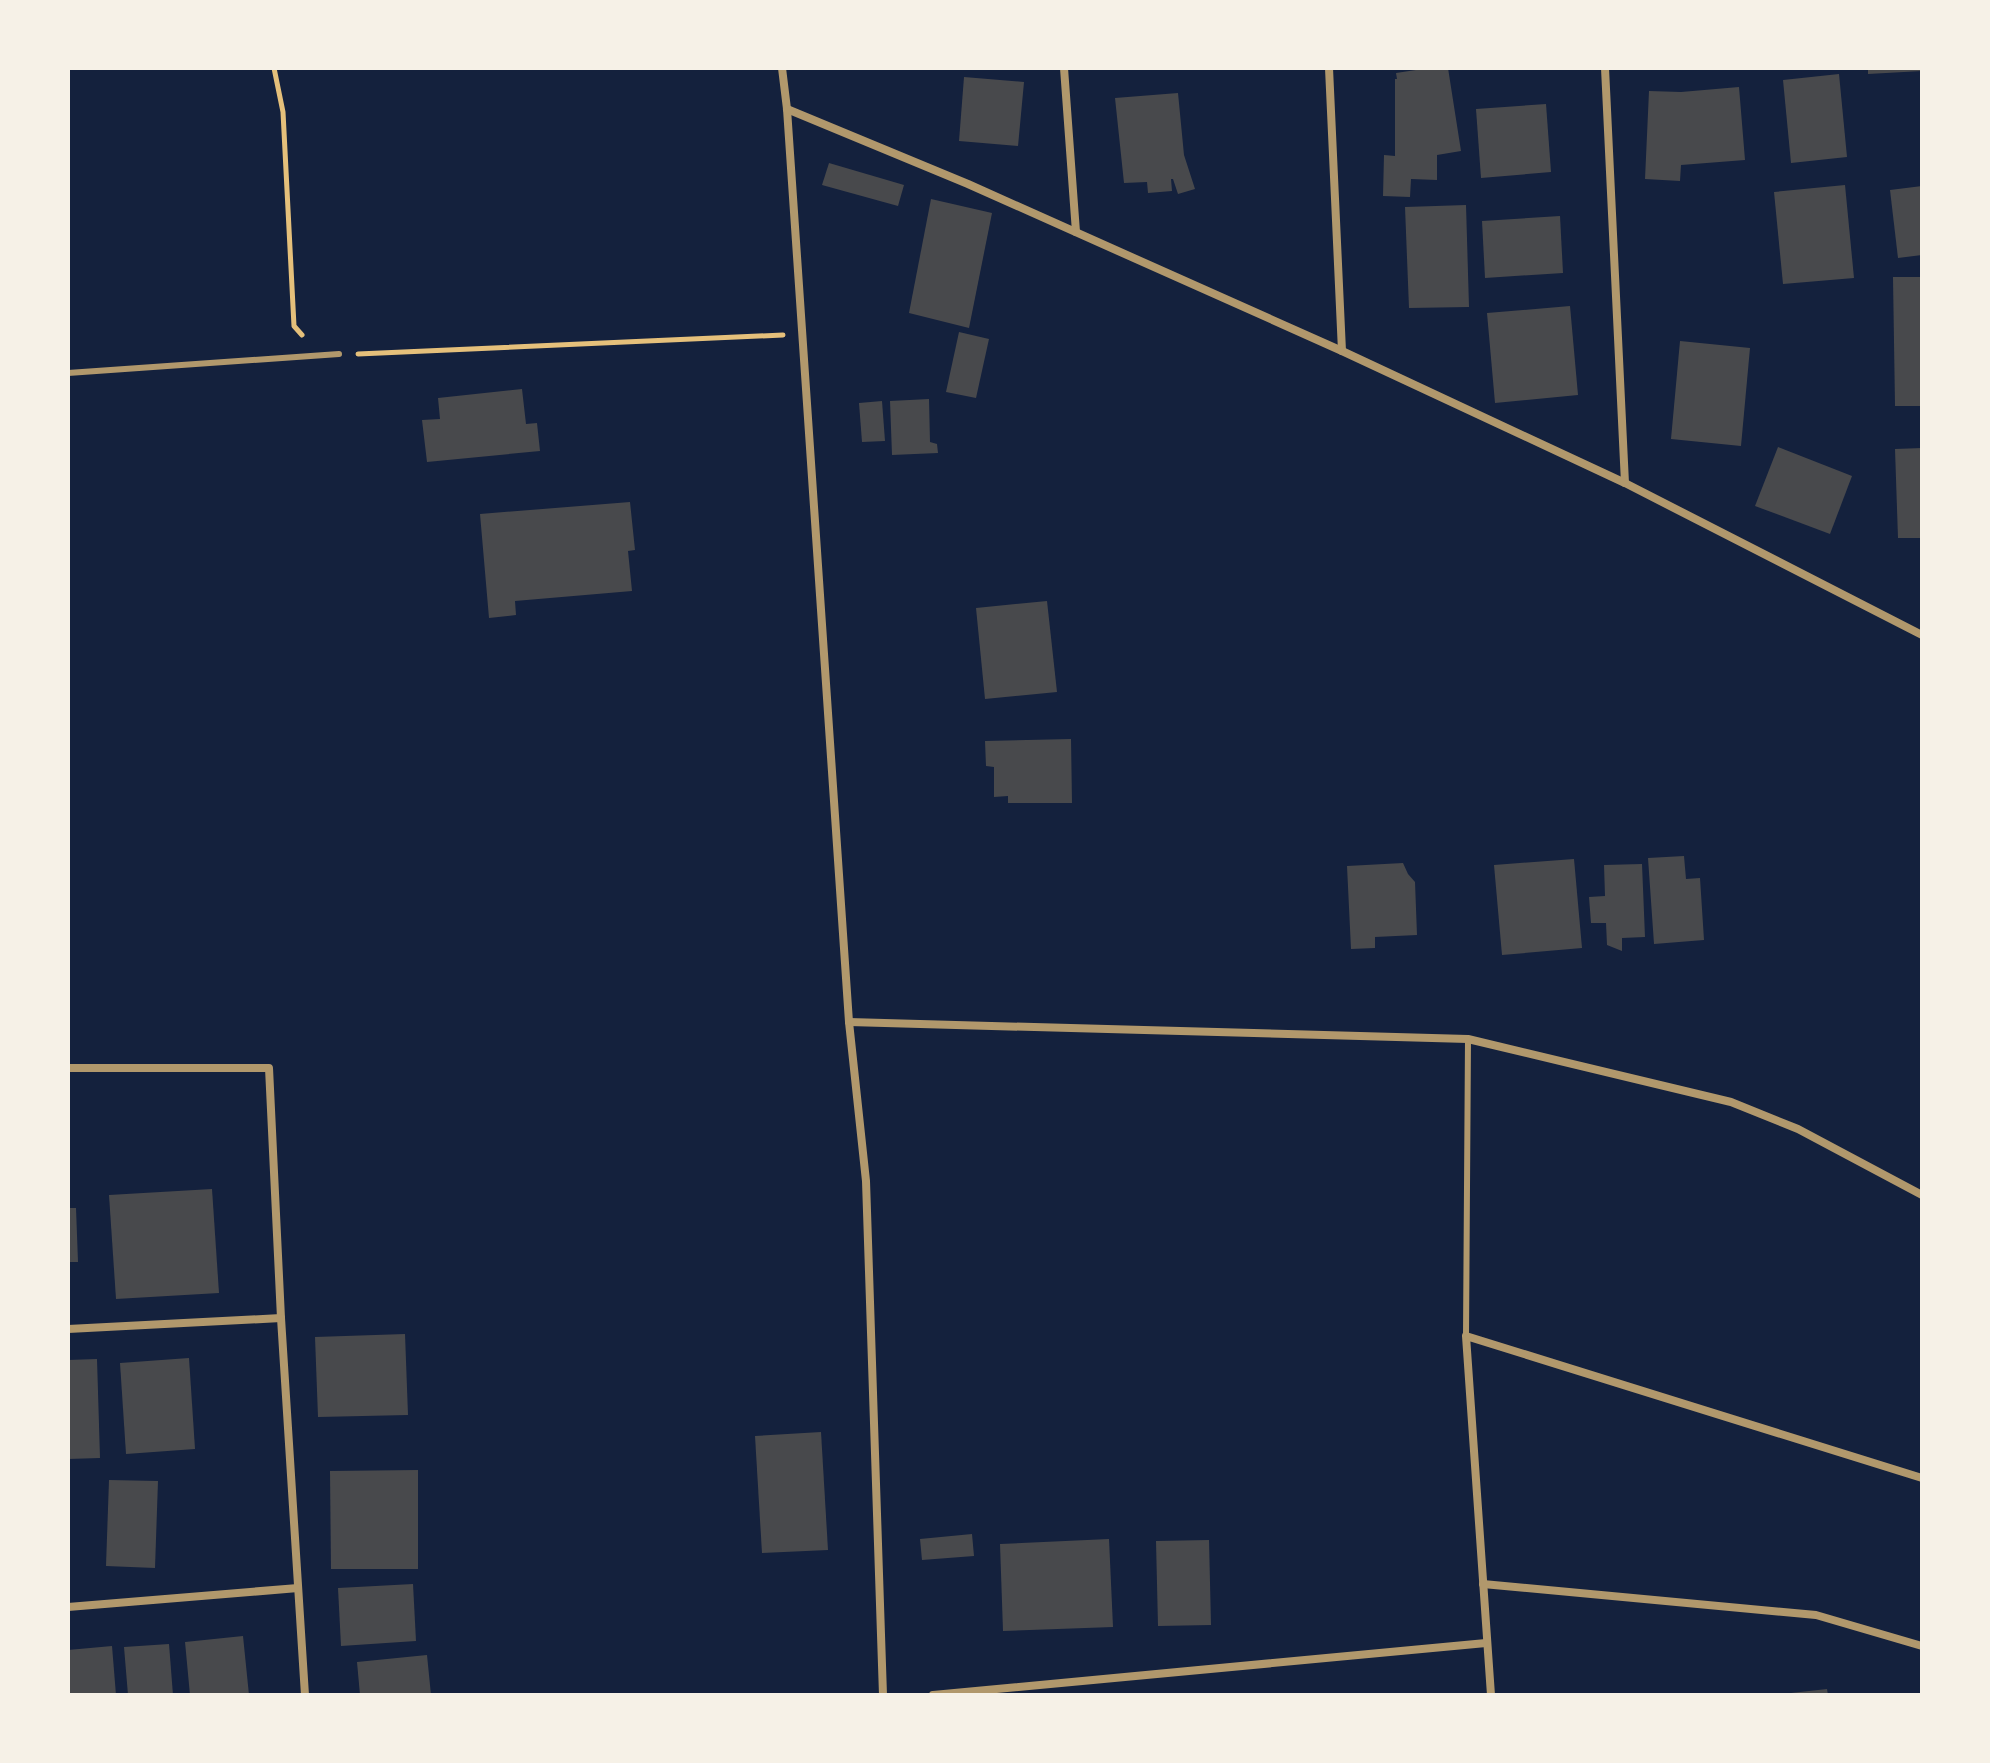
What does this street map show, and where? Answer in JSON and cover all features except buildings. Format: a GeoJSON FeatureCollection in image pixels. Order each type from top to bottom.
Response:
{"type":"FeatureCollection","features":[{"type":"Feature","properties":{"kind":"street"},"geometry":{"type":"LineString","coordinates":[[782,68],[849,1022],[866,1181],[883,1695]]}},
{"type":"Feature","properties":{"kind":"street"},"geometry":{"type":"LineString","coordinates":[[1064,68],[1076,232]]}},
{"type":"Feature","properties":{"kind":"street"},"geometry":{"type":"LineString","coordinates":[[1329,68],[1342,351]]}},
{"type":"Feature","properties":{"kind":"street"},"geometry":{"type":"LineString","coordinates":[[1605,68],[1625,483]]}},
{"type":"Feature","properties":{"kind":"street"},"geometry":{"type":"LineString","coordinates":[[787,109],[968,184],[1342,351],[1625,483],[1922,635]]}},
{"type":"Feature","properties":{"kind":"street"},"geometry":{"type":"LineString","coordinates":[[849,1022],[1468,1039],[1731,1102],[1798,1129],[1922,1195]]}},
{"type":"Feature","properties":{"kind":"street"},"geometry":{"type":"LineString","coordinates":[[68,1068],[269,1068],[305,1695]]}},
{"type":"Feature","properties":{"kind":"street"},"geometry":{"type":"LineString","coordinates":[[68,1329],[281,1318]]}},
{"type":"Feature","properties":{"kind":"street"},"geometry":{"type":"LineString","coordinates":[[1491,1695],[1466,1336],[1922,1478]]}},
{"type":"Feature","properties":{"kind":"street"},"geometry":{"type":"LineString","coordinates":[[1483,1584],[1816,1615],[1922,1646]]}},
{"type":"Feature","properties":{"kind":"street"},"geometry":{"type":"LineString","coordinates":[[68,1607],[298,1588]]}},
{"type":"Feature","properties":{"kind":"street"},"geometry":{"type":"LineString","coordinates":[[933,1695],[1486,1643]]}},
{"type":"Feature","properties":{"kind":"lane"},"geometry":{"type":"LineString","coordinates":[[68,373],[339,354]]}},
{"type":"Feature","properties":{"kind":"lane"},"geometry":{"type":"LineString","coordinates":[[1466,1336],[1468,1039]]}},
{"type":"Feature","properties":{"kind":"path"},"geometry":{"type":"LineString","coordinates":[[274,68],[283,112],[294,326],[304,337]]}},
{"type":"Feature","properties":{"kind":"path"},"geometry":{"type":"LineString","coordinates":[[339,354],[802,334]]}}]}
